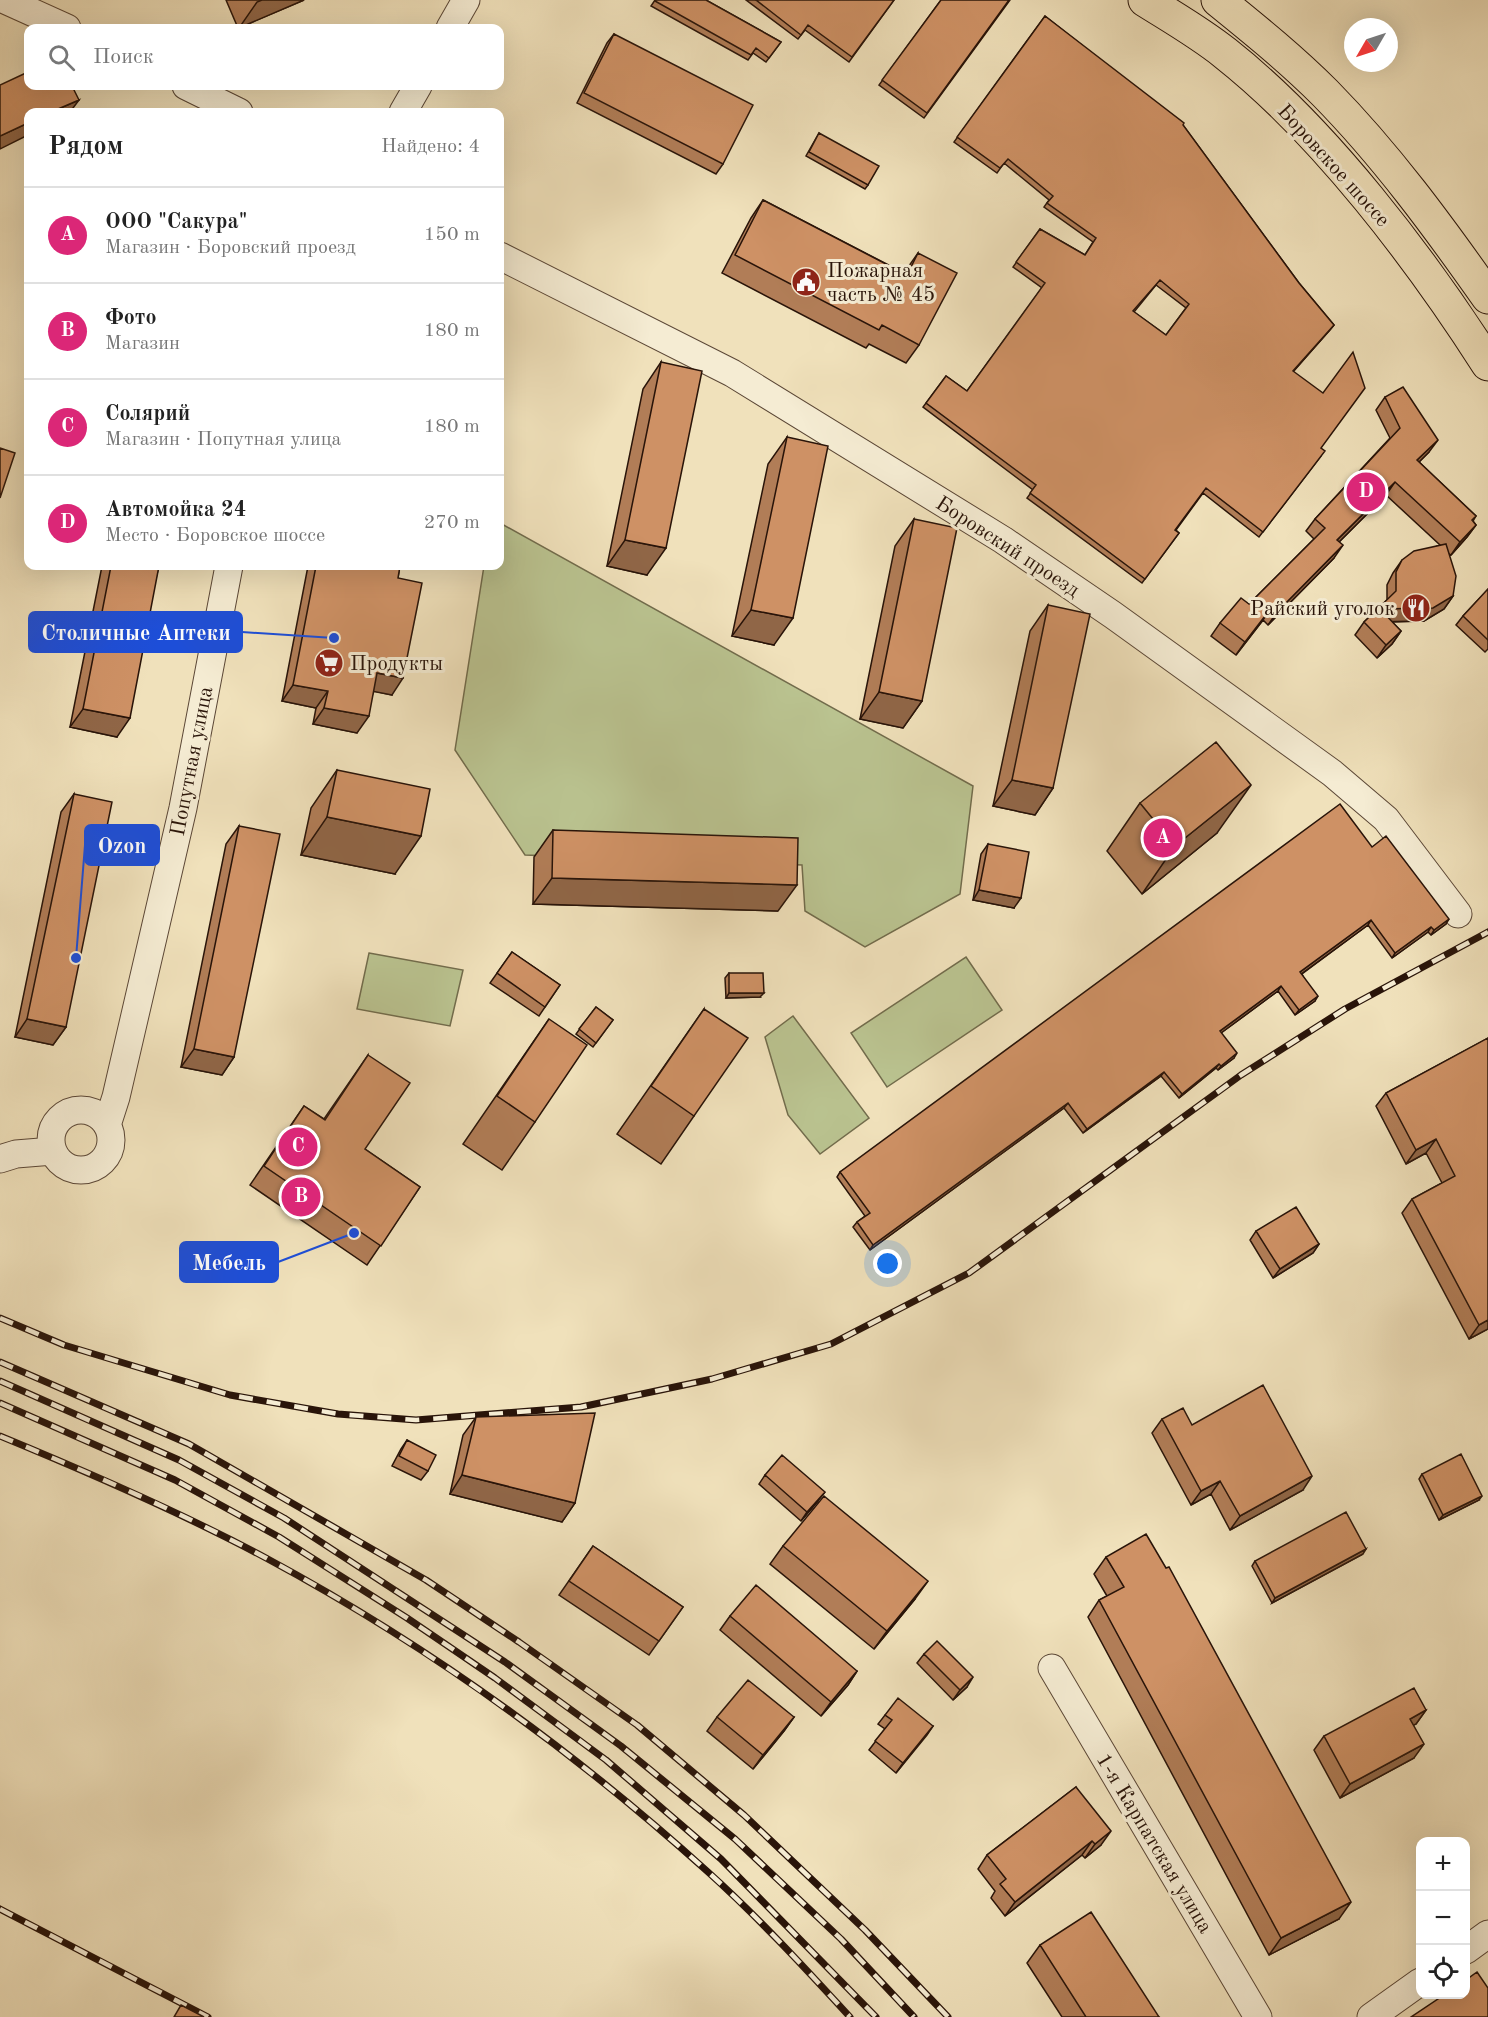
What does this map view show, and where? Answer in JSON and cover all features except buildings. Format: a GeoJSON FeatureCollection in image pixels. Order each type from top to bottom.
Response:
{"type":"FeatureCollection","features":[{"type":"Feature","properties":{"kind":"main road","name":"Боровское шоссе"},"geometry":{"type":"LineString","coordinates":[[1145,0],[1225,53],[1346,172],[1428,277],[1488,364]]}},
{"type":"Feature","properties":{"kind":"main road","name":"Боровское шоссе"},"geometry":{"type":"LineString","coordinates":[[1218,0],[1298,67],[1350,120],[1406,187],[1488,297]]}},
{"type":"Feature","properties":{"kind":"street"},"geometry":{"type":"LineString","coordinates":[[4,0],[58,24]]}},
{"type":"Feature","properties":{"kind":"street"},"geometry":{"type":"LineString","coordinates":[[452,24],[466,0]]}},
{"type":"Feature","properties":{"kind":"street"},"geometry":{"type":"LineString","coordinates":[[194,90],[230,108]]}},
{"type":"Feature","properties":{"kind":"street"},"geometry":{"type":"LineString","coordinates":[[405,108],[416,90]]}},
{"type":"Feature","properties":{"kind":"street","name":"Боровский проезд"},"geometry":{"type":"LineString","coordinates":[[504,258],[732,373],[1003,540],[1095,603],[1235,700],[1341,780],[1386,819],[1458,914]]}},
{"type":"Feature","properties":{"kind":"street","name":"Попутная улица"},"geometry":{"type":"LineString","coordinates":[[106,1125],[116,1096],[183,808],[228,570]]}},
{"type":"Feature","properties":{"kind":"street"},"geometry":{"type":"LineString","coordinates":[[80,1110],[95,1114],[110,1132],[110,1147],[96,1166],[89,1169],[74,1169],[60,1161],[53,1151],[51,1140],[54,1125],[65,1114],[116,1096]]}},
{"type":"Feature","properties":{"kind":"street"},"geometry":{"type":"LineString","coordinates":[[0,1159],[53,1151]]}},
{"type":"Feature","properties":{"kind":"street","name":"1-я Карпатская улица"},"geometry":{"type":"LineString","coordinates":[[1052,1668],[1258,2017]]}},
{"type":"Feature","properties":{"kind":"street"},"geometry":{"type":"LineString","coordinates":[[1470,1947],[1488,1934]]}},
{"type":"Feature","properties":{"kind":"street"},"geometry":{"type":"LineString","coordinates":[[1371,2017],[1416,1985]]}},
{"type":"Feature","properties":{"kind":"green space"},"geometry":{"type":"Polygon","coordinates":[[[504,525],[973,786],[960,894],[865,947],[805,911],[802,865],[525,855],[455,750],[483,570],[504,570],[504,525]]]}},
{"type":"Feature","properties":{"kind":"green space"},"geometry":{"type":"Polygon","coordinates":[[[369,953],[463,970],[450,1026],[357,1009],[369,953]]]}},
{"type":"Feature","properties":{"kind":"green space"},"geometry":{"type":"Polygon","coordinates":[[[966,957],[1002,1010],[887,1087],[851,1033],[966,957]]]}},
{"type":"Feature","properties":{"kind":"green space"},"geometry":{"type":"Polygon","coordinates":[[[793,1016],[869,1118],[820,1154],[788,1115],[765,1037],[793,1016]]]}},
{"type":"Feature","properties":{"kind":"railway"},"geometry":{"type":"LineString","coordinates":[[0,1318],[64,1345],[230,1395],[338,1414],[416,1420],[581,1407],[712,1379],[831,1344],[969,1273],[1241,1075],[1345,1009],[1488,932]]}},
{"type":"Feature","properties":{"kind":"railway"},"geometry":{"type":"LineString","coordinates":[[0,1362],[189,1444],[426,1580],[519,1642],[637,1725],[744,1815],[865,1930],[948,2017]]}},
{"type":"Feature","properties":{"kind":"railway"},"geometry":{"type":"LineString","coordinates":[[0,1381],[179,1460],[284,1518],[505,1662],[621,1746],[735,1839],[841,1939],[914,2017]]}},
{"type":"Feature","properties":{"kind":"railway"},"geometry":{"type":"LineString","coordinates":[[0,1403],[175,1480],[279,1537],[407,1618],[495,1678],[606,1760],[721,1859],[876,2017]]}},
{"type":"Feature","properties":{"kind":"railway"},"geometry":{"type":"LineString","coordinates":[[0,1436],[134,1494],[234,1541],[325,1591],[440,1663],[551,1742],[657,1827],[745,1907],[850,2017]]}},
{"type":"Feature","properties":{"kind":"railway"},"geometry":{"type":"LineString","coordinates":[[0,1909],[208,2017]]}},
{"type":"Feature","properties":{"kind":"place","name":"Пожарная часть № 45"},"geometry":{"type":"Point","coordinates":[806,282]}},
{"type":"Feature","properties":{"kind":"place","name":"Автомойка 24"},"geometry":{"type":"Point","coordinates":[1366,492]}},
{"type":"Feature","properties":{"kind":"place","name":"Райский уголок"},"geometry":{"type":"Point","coordinates":[1416,608]}},
{"type":"Feature","properties":{"kind":"place","name":"Столичные Аптеки"},"geometry":{"type":"Point","coordinates":[334,638]}},
{"type":"Feature","properties":{"kind":"place","name":"Продукты"},"geometry":{"type":"Point","coordinates":[329,663]}},
{"type":"Feature","properties":{"kind":"place","name":"ООО \"Сакура\""},"geometry":{"type":"Point","coordinates":[1163,838]}},
{"type":"Feature","properties":{"kind":"place","name":"Ozon"},"geometry":{"type":"Point","coordinates":[76,958]}},
{"type":"Feature","properties":{"kind":"place","name":"Солярий"},"geometry":{"type":"Point","coordinates":[298,1147]}},
{"type":"Feature","properties":{"kind":"place","name":"Фото"},"geometry":{"type":"Point","coordinates":[301,1197]}},
{"type":"Feature","properties":{"kind":"place","name":"Мебель"},"geometry":{"type":"Point","coordinates":[354,1233]}}]}
